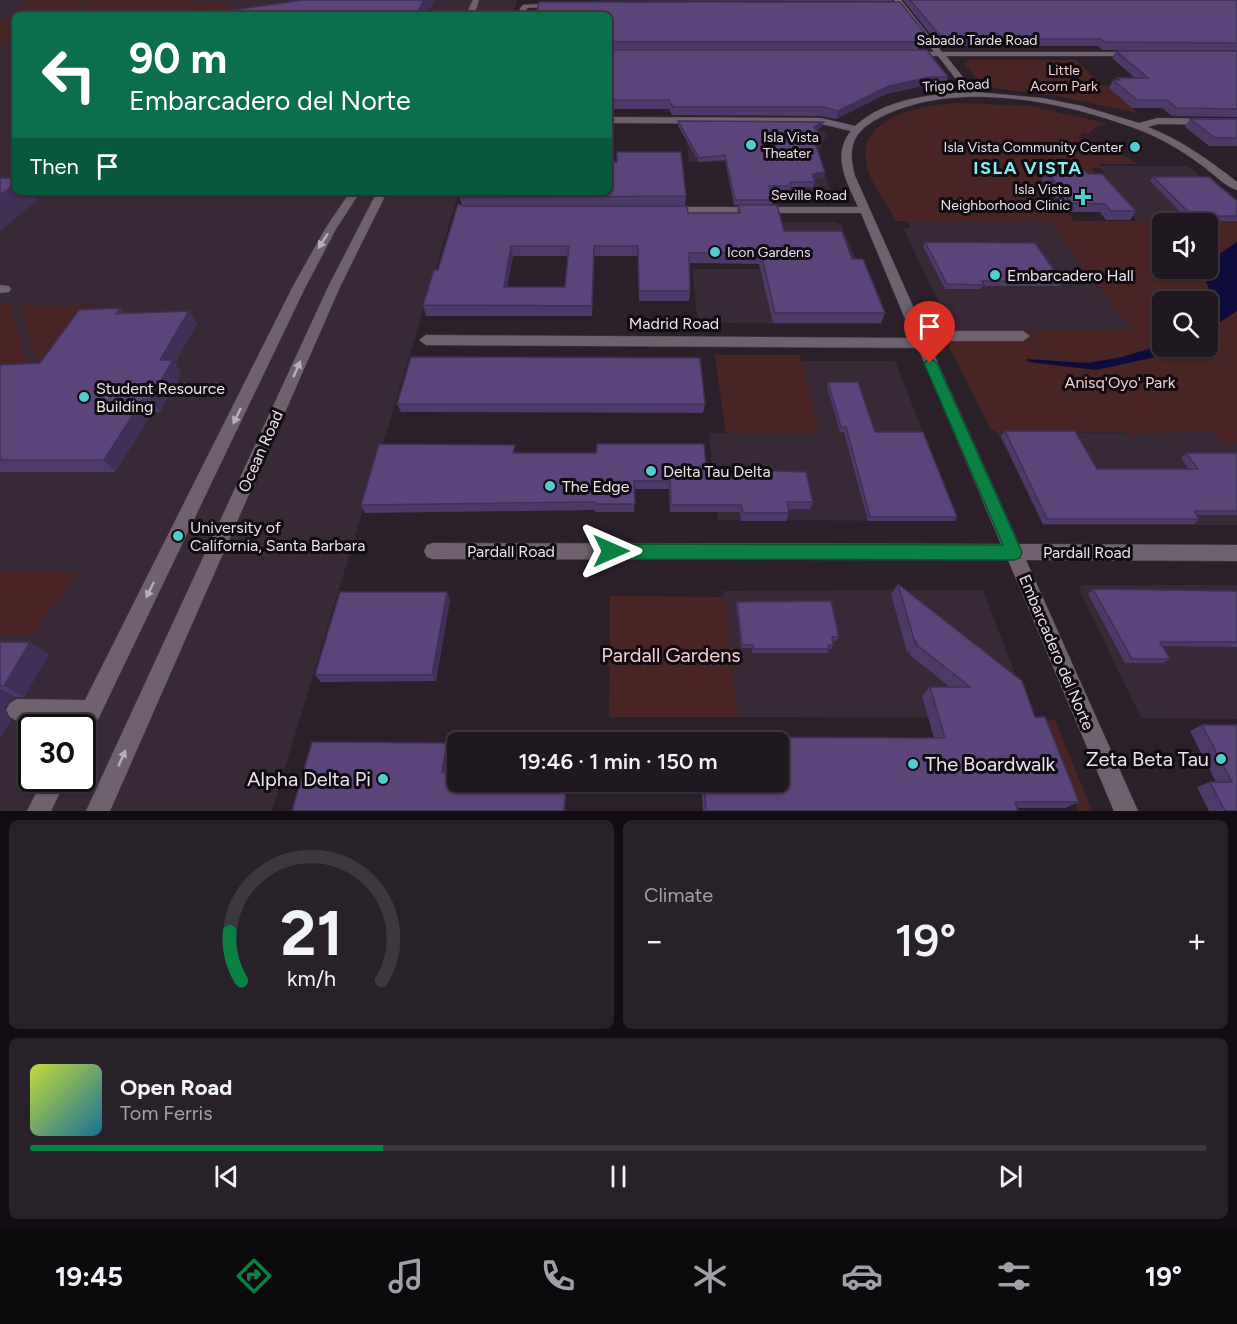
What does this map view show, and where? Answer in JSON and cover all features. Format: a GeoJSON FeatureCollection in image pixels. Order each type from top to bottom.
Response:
{"type":"FeatureCollection","features":[{"type":"Feature","properties":{"kind":"street"},"geometry":{"type":"LineString","coordinates":[[897,4],[973,95]]}},
{"type":"Feature","properties":{"kind":"street"},"geometry":{"type":"LineString","coordinates":[[521,12],[525,6],[562,5]]}},
{"type":"Feature","properties":{"kind":"street","name":"Sabado Tarde Road"},"geometry":{"type":"LineString","coordinates":[[900,54],[1146,54]]}},
{"type":"Feature","properties":{"kind":"street","name":"Trigo Road"},"geometry":{"type":"LineString","coordinates":[[855,129],[879,113],[902,104],[937,97],[973,95],[1046,102],[1139,126],[1158,121],[1237,122]]}},
{"type":"Feature","properties":{"kind":"street"},"geometry":{"type":"LineString","coordinates":[[612,120],[821,122],[855,129]]}},
{"type":"Feature","properties":{"kind":"street"},"geometry":{"type":"LineString","coordinates":[[1139,126],[1196,156],[1237,187]]}},
{"type":"Feature","properties":{"kind":"street","name":"Embarcadero del Norte"},"geometry":{"type":"LineString","coordinates":[[855,129],[845,150],[846,164],[1126,811]]}},
{"type":"Feature","properties":{"kind":"street"},"geometry":{"type":"LineString","coordinates":[[88,714],[270,349],[297,287],[318,247],[353,195]]}},
{"type":"Feature","properties":{"kind":"street","name":"Ocean Road"},"geometry":{"type":"LineString","coordinates":[[98,811],[329,298],[380,195]]}},
{"type":"Feature","properties":{"kind":"street","name":"Seville Road"},"geometry":{"type":"LineString","coordinates":[[659,210],[865,210]]}},
{"type":"Feature","properties":{"kind":"street","name":"Madrid Road"},"geometry":{"type":"LineString","coordinates":[[426,340],[920,339],[1023,336]]}},
{"type":"Feature","properties":{"kind":"street","name":"Pardall Road"},"geometry":{"type":"LineString","coordinates":[[433,551],[1237,553]]}},
{"type":"Feature","properties":{"kind":"street"},"geometry":{"type":"LineString","coordinates":[[17,710],[48,714]]}},
{"type":"Feature","properties":{"kind":"street"},"geometry":{"type":"LineString","coordinates":[[39,811],[49,792]]}},
{"type":"Feature","properties":{"kind":"shaded area","name":"University of California, Santa Barbara"},"geometry":{"type":"Polygon","coordinates":[[[0,0],[517,0],[514,12],[12,12],[12,195],[458,195],[272,811],[0,811],[0,0]]]}},
{"type":"Feature","properties":{"kind":"shaded area"},"geometry":{"type":"Polygon","coordinates":[[[685,129],[817,130],[826,132],[827,137],[820,150],[820,162],[834,199],[761,199],[752,162],[689,162],[685,129]]]}},
{"type":"Feature","properties":{"kind":"shaded area"},"geometry":{"type":"Polygon","coordinates":[[[1099,166],[1188,166],[1237,207],[1237,221],[1218,221],[1218,213],[1152,213],[1152,221],[1137,221],[1095,174],[1106,174],[1099,166]]]}},
{"type":"Feature","properties":{"kind":"shaded area"},"geometry":{"type":"Polygon","coordinates":[[[908,221],[1048,221],[1132,331],[953,331],[903,228],[910,228],[908,221]]]}},
{"type":"Feature","properties":{"kind":"shaded area"},"geometry":{"type":"Polygon","coordinates":[[[777,222],[841,224],[883,324],[698,323],[692,269],[790,269],[777,222]]]}},
{"type":"Feature","properties":{"kind":"shaded area"},"geometry":{"type":"Polygon","coordinates":[[[1237,242],[1237,311],[1218,323],[1218,291],[1210,291],[1205,279],[1218,279],[1218,255],[1237,242]]]}},
{"type":"Feature","properties":{"kind":"shaded area"},"geometry":{"type":"Polygon","coordinates":[[[1152,348],[1152,357],[1156,357],[1096,370],[1029,362],[1026,359],[1088,363],[1122,357],[1152,348]]]}},
{"type":"Feature","properties":{"kind":"shaded area"},"geometry":{"type":"Polygon","coordinates":[[[801,361],[895,361],[957,521],[718,520],[709,433],[820,434],[801,361]]]}},
{"type":"Feature","properties":{"kind":"shaded area"},"geometry":{"type":"Polygon","coordinates":[[[1214,432],[1222,443],[1237,443],[1237,525],[1043,525],[998,433],[1214,432]]]}},
{"type":"Feature","properties":{"kind":"shaded area"},"geometry":{"type":"Polygon","coordinates":[[[1083,585],[1237,585],[1237,719],[1141,718],[1080,591],[1079,588],[1083,585]]]}},
{"type":"Feature","properties":{"kind":"shaded area"},"geometry":{"type":"Polygon","coordinates":[[[983,590],[1032,718],[738,717],[723,591],[983,590]]]}},
{"type":"Feature","properties":{"kind":"green space"},"geometry":{"type":"Polygon","coordinates":[[[27,0],[86,0],[70,12],[16,12],[27,0]]]}},
{"type":"Feature","properties":{"kind":"green space"},"geometry":{"type":"Polygon","coordinates":[[[92,0],[198,0],[196,3],[228,2],[227,4],[232,4],[222,12],[76,12],[92,0]]]}},
{"type":"Feature","properties":{"kind":"green space"},"geometry":{"type":"Polygon","coordinates":[[[12,16],[12,44],[5,43],[0,46],[0,23],[12,16]]]}},
{"type":"Feature","properties":{"kind":"green space","name":"Little Acorn Park"},"geometry":{"type":"Polygon","coordinates":[[[970,60],[1076,60],[1102,85],[1106,85],[1138,113],[1052,95],[985,87],[964,64],[970,60]]]}},
{"type":"Feature","properties":{"kind":"green space","name":"Anisq'Oyo' Park"},"geometry":{"type":"Polygon","coordinates":[[[957,103],[1031,106],[1108,124],[1099,125],[1088,134],[1083,132],[1079,137],[1121,154],[1138,164],[1099,164],[1101,168],[1092,168],[1097,176],[1039,176],[1074,221],[1152,221],[1152,279],[1218,279],[1218,221],[1237,221],[1237,443],[1222,443],[1214,432],[1130,435],[1128,432],[998,433],[991,429],[941,331],[1131,330],[1048,221],[896,221],[869,174],[866,150],[871,136],[881,125],[894,117],[926,107],[957,103]]]}},
{"type":"Feature","properties":{"kind":"green space"},"geometry":{"type":"Polygon","coordinates":[[[0,304],[10,304],[27,365],[0,365],[0,304]]]}},
{"type":"Feature","properties":{"kind":"green space"},"geometry":{"type":"Polygon","coordinates":[[[19,305],[92,305],[43,365],[38,365],[19,305]]]}},
{"type":"Feature","properties":{"kind":"green space"},"geometry":{"type":"Polygon","coordinates":[[[715,355],[800,355],[820,434],[726,434],[715,355]]]}},
{"type":"Feature","properties":{"kind":"green space"},"geometry":{"type":"Polygon","coordinates":[[[0,571],[77,571],[33,636],[0,636],[0,571]]]}},
{"type":"Feature","properties":{"kind":"green space","name":"Pardall Gardens"},"geometry":{"type":"Polygon","coordinates":[[[610,596],[724,597],[738,717],[609,717],[610,596]]]}},
{"type":"Feature","properties":{"kind":"green space"},"geometry":{"type":"Polygon","coordinates":[[[1041,720],[1055,720],[1092,811],[1078,811],[1041,720]]]}},
{"type":"Feature","properties":{"kind":"building"},"geometry":{"type":"Polygon","coordinates":[[[304,0],[424,0],[418,12],[219,12],[304,0]]]}},
{"type":"Feature","properties":{"kind":"building"},"geometry":{"type":"Polygon","coordinates":[[[910,0],[1237,0],[1237,43],[1105,42],[1101,39],[943,39],[910,0]]]}},
{"type":"Feature","properties":{"kind":"building"},"geometry":{"type":"Polygon","coordinates":[[[539,2],[900,2],[929,38],[918,38],[921,42],[612,42],[612,12],[537,12],[539,2]]]}},
{"type":"Feature","properties":{"kind":"building"},"geometry":{"type":"Polygon","coordinates":[[[612,50],[927,50],[948,77],[930,77],[889,86],[838,111],[823,107],[673,107],[669,100],[612,100],[612,50]]]}},
{"type":"Feature","properties":{"kind":"building"},"geometry":{"type":"Polygon","coordinates":[[[1116,51],[1237,51],[1237,109],[1177,108],[1167,100],[1137,100],[1113,80],[1148,78],[1116,51]]]}},
{"type":"Feature","properties":{"kind":"building"},"geometry":{"type":"Polygon","coordinates":[[[1190,119],[1237,119],[1237,138],[1215,138],[1190,119]]]}},
{"type":"Feature","properties":{"kind":"building"},"geometry":{"type":"Polygon","coordinates":[[[678,121],[823,122],[814,127],[819,133],[812,134],[825,172],[812,174],[815,182],[790,182],[791,186],[769,186],[773,200],[735,200],[725,155],[699,158],[678,121]]]}},
{"type":"Feature","properties":{"kind":"building"},"geometry":{"type":"Polygon","coordinates":[[[617,152],[681,152],[686,196],[460,198],[461,195],[612,195],[612,162],[617,162],[617,152]]]}},
{"type":"Feature","properties":{"kind":"building"},"geometry":{"type":"Polygon","coordinates":[[[1046,171],[1085,171],[1088,174],[1102,174],[1136,211],[1111,211],[1105,204],[1072,203],[1046,171]]]}},
{"type":"Feature","properties":{"kind":"building"},"geometry":{"type":"Polygon","coordinates":[[[1153,177],[1209,177],[1237,201],[1237,216],[1190,213],[1153,177]]]}},
{"type":"Feature","properties":{"kind":"building"},"geometry":{"type":"Polygon","coordinates":[[[0,178],[12,178],[12,186],[0,195],[0,178]]]}},
{"type":"Feature","properties":{"kind":"building"},"geometry":{"type":"Polygon","coordinates":[[[458,204],[463,206],[687,206],[688,213],[740,213],[738,205],[777,205],[784,231],[842,231],[852,259],[863,259],[885,313],[775,313],[761,253],[689,253],[690,291],[639,291],[638,246],[594,246],[592,306],[423,305],[434,270],[438,270],[458,204]],[[511,246],[504,287],[565,287],[569,246],[511,246]]]}},
{"type":"Feature","properties":{"kind":"building","name":"Embarcadero Hall"},"geometry":{"type":"Polygon","coordinates":[[[925,242],[1035,243],[1062,282],[982,281],[984,285],[947,284],[925,242]]]}},
{"type":"Feature","properties":{"kind":"building","name":"Student Resource Building"},"geometry":{"type":"Polygon","coordinates":[[[121,308],[116,314],[189,311],[160,360],[173,360],[150,399],[143,399],[104,460],[0,460],[0,365],[40,363],[79,310],[121,308]]]}},
{"type":"Feature","properties":{"kind":"building"},"geometry":{"type":"Polygon","coordinates":[[[411,357],[700,358],[705,404],[397,404],[411,357]]]}},
{"type":"Feature","properties":{"kind":"building"},"geometry":{"type":"Polygon","coordinates":[[[828,382],[858,382],[875,432],[923,432],[957,517],[870,517],[846,427],[841,427],[828,382]]]}},
{"type":"Feature","properties":{"kind":"building"},"geometry":{"type":"Polygon","coordinates":[[[1005,431],[1075,431],[1097,469],[1198,469],[1186,453],[1236,453],[1237,511],[1194,511],[1199,519],[1047,519],[1005,431]]]}},
{"type":"Feature","properties":{"kind":"building"},"geometry":{"type":"Polygon","coordinates":[[[379,444],[515,445],[513,453],[596,453],[597,444],[704,444],[707,476],[752,476],[751,470],[806,472],[813,502],[787,502],[789,513],[743,513],[741,505],[671,505],[670,481],[634,481],[635,504],[595,504],[595,502],[361,505],[379,444]]]}},
{"type":"Feature","properties":{"kind":"building","name":"The Boardwalk"},"geometry":{"type":"Polygon","coordinates":[[[898,584],[1022,681],[1035,717],[1045,717],[1079,802],[1015,802],[1018,811],[706,811],[705,792],[789,792],[789,737],[945,738],[930,687],[970,687],[917,645],[916,641],[915,643],[898,584]]]}},
{"type":"Feature","properties":{"kind":"building"},"geometry":{"type":"Polygon","coordinates":[[[1093,589],[1237,591],[1237,642],[1160,642],[1170,659],[1132,659],[1093,589]]]}},
{"type":"Feature","properties":{"kind":"building"},"geometry":{"type":"Polygon","coordinates":[[[340,592],[447,592],[432,675],[315,675],[340,592]]]}},
{"type":"Feature","properties":{"kind":"building"},"geometry":{"type":"Polygon","coordinates":[[[831,601],[839,637],[832,637],[833,645],[828,645],[829,649],[754,649],[753,645],[742,645],[737,602],[831,601]]]}},
{"type":"Feature","properties":{"kind":"building"},"geometry":{"type":"Polygon","coordinates":[[[0,642],[30,642],[4,686],[0,686],[0,642]]]}},
{"type":"Feature","properties":{"kind":"building"},"geometry":{"type":"Polygon","coordinates":[[[1202,725],[1237,725],[1237,811],[1225,811],[1210,782],[1232,782],[1202,725]]]}},
{"type":"Feature","properties":{"kind":"building","name":"Alpha Delta Pi"},"geometry":{"type":"Polygon","coordinates":[[[312,742],[447,743],[442,772],[447,772],[447,792],[565,792],[564,811],[292,811],[312,742]]]}},
{"type":"Feature","properties":{"kind":"place","name":"Isla Vista Theater"},"geometry":{"type":"Point","coordinates":[751,145]}},
{"type":"Feature","properties":{"kind":"place","name":"Isla Vista Community Center"},"geometry":{"type":"Point","coordinates":[1135,147]}},
{"type":"Feature","properties":{"kind":"place","name":"Isla Vista Neighborhood Clinic"},"geometry":{"type":"Point","coordinates":[1083,197]}},
{"type":"Feature","properties":{"kind":"place","name":"Icon Gardens"},"geometry":{"type":"Point","coordinates":[715,252]}},
{"type":"Feature","properties":{"kind":"place","name":"Embarcadero Hall"},"geometry":{"type":"Point","coordinates":[995,275]}},
{"type":"Feature","properties":{"kind":"place","name":"Student Resource Building"},"geometry":{"type":"Point","coordinates":[84,397]}},
{"type":"Feature","properties":{"kind":"place","name":"Delta Tau Delta"},"geometry":{"type":"Point","coordinates":[651,471]}},
{"type":"Feature","properties":{"kind":"place","name":"The Edge"},"geometry":{"type":"Point","coordinates":[550,486]}},
{"type":"Feature","properties":{"kind":"place","name":"University of California, Santa Barbara"},"geometry":{"type":"Point","coordinates":[178,536]}},
{"type":"Feature","properties":{"kind":"place","name":"Zeta Beta Tau"},"geometry":{"type":"Point","coordinates":[1221,759]}},
{"type":"Feature","properties":{"kind":"place","name":"The Boardwalk"},"geometry":{"type":"Point","coordinates":[913,764]}},
{"type":"Feature","properties":{"kind":"place","name":"Alpha Delta Pi"},"geometry":{"type":"Point","coordinates":[383,779]}},
{"type":"Feature","properties":{"kind":"district","name":"ISLA VISTA"},"geometry":{"type":"Point","coordinates":[1028,168]}},
{"type":"Feature","properties":{"kind":"route"},"geometry":{"type":"LineString","coordinates":[[611,551],[1014,552],[930,363]]}}]}
